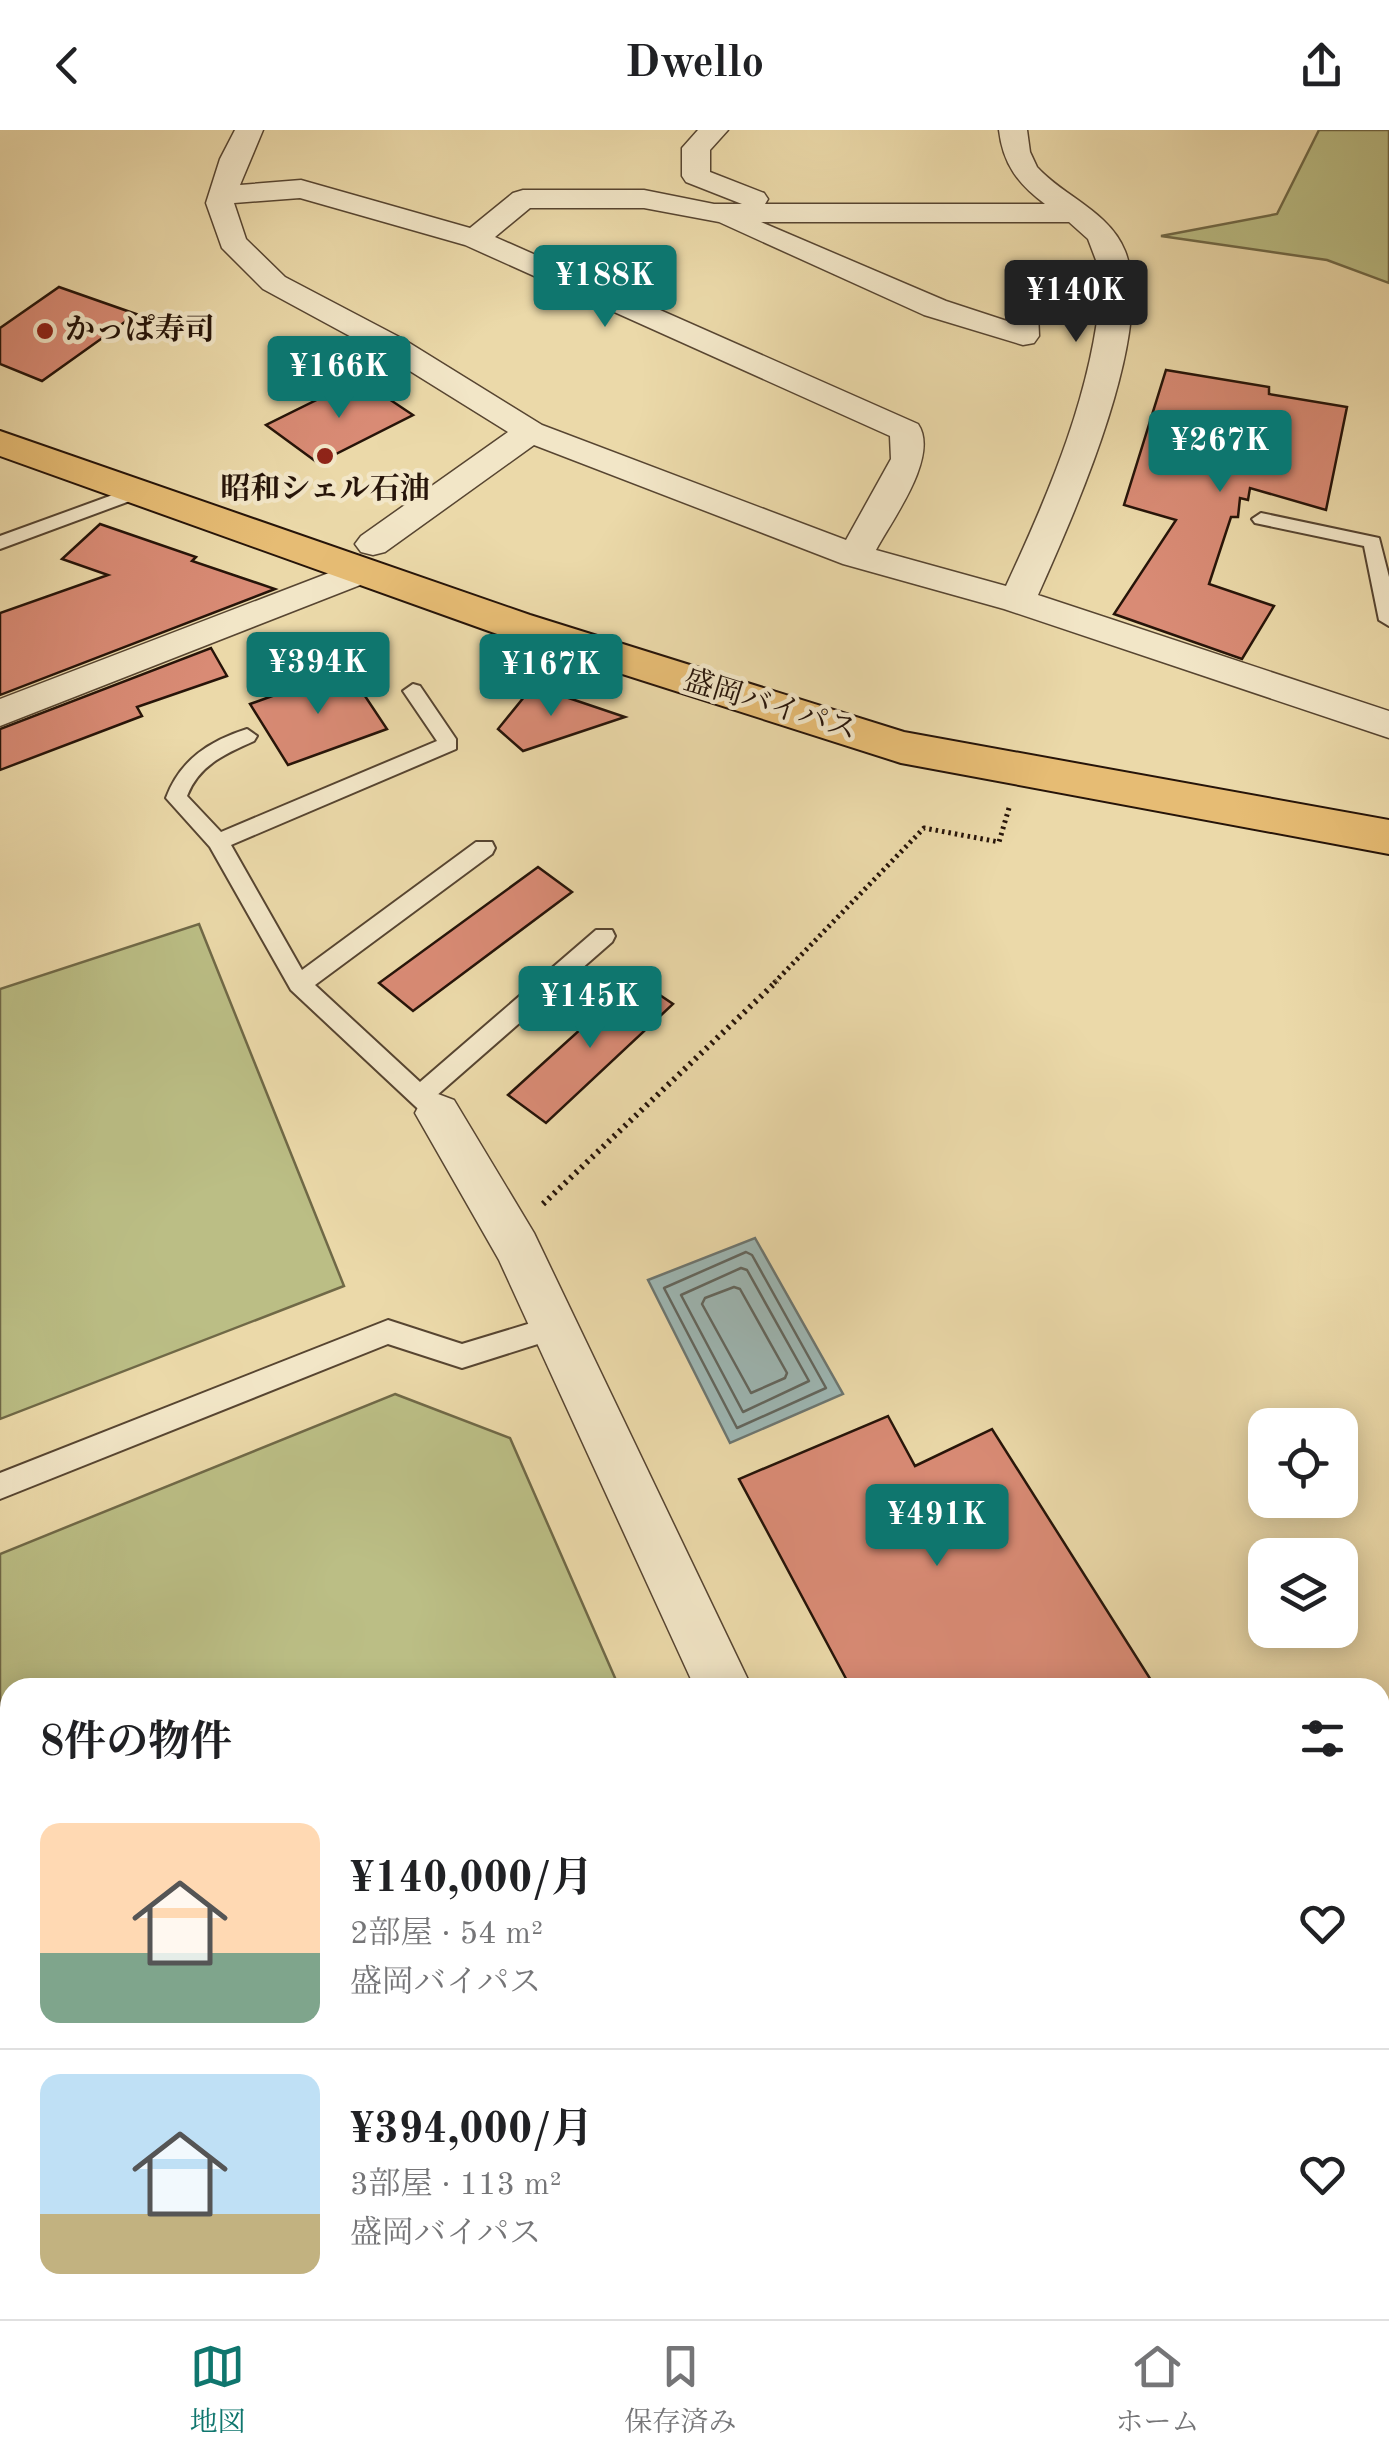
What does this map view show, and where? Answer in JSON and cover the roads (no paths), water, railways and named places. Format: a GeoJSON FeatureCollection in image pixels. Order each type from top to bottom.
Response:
{"type":"FeatureCollection","features":[{"type":"Feature","properties":{"kind":"highway","name":"盛岡バイパス"},"geometry":{"type":"LineString","coordinates":[[0,416],[367,558],[901,747],[1389,837]]}},
{"type":"Feature","properties":{"kind":"highway","name":"盛岡バイパス"},"geometry":{"type":"LineString","coordinates":[[0,444],[140,491],[367,558],[958,724],[1305,799],[1389,810]]}},
{"type":"Feature","properties":{"kind":"street"},"geometry":{"type":"LineString","coordinates":[[249,130],[234,159],[220,203],[232,242],[274,282],[392,346],[530,432],[855,556],[1017,600],[1389,725]]}},
{"type":"Feature","properties":{"kind":"street"},"geometry":{"type":"LineString","coordinates":[[714,130],[696,148],[696,176],[754,199],[887,212]]}},
{"type":"Feature","properties":{"kind":"street"},"geometry":{"type":"LineString","coordinates":[[1014,130],[1013,151],[1038,186],[1096,232],[1110,250],[1118,292],[1100,386],[1065,496],[1017,600]]}},
{"type":"Feature","properties":{"kind":"street"},"geometry":{"type":"LineString","coordinates":[[223,195],[301,189],[474,239],[906,431],[908,459],[855,556]]}},
{"type":"Feature","properties":{"kind":"street"},"geometry":{"type":"LineString","coordinates":[[474,239],[523,199],[644,199],[714,212],[1071,212]]}},
{"type":"Feature","properties":{"kind":"street"},"geometry":{"type":"LineString","coordinates":[[714,212],[935,308],[1022,336],[1022,281],[1115,276]]}},
{"type":"Feature","properties":{"kind":"street"},"geometry":{"type":"LineString","coordinates":[[0,713],[367,558],[530,432]]}},
{"type":"Feature","properties":{"kind":"street"},"geometry":{"type":"LineString","coordinates":[[430,1103],[509,1235],[719,1678]]}},
{"type":"Feature","properties":{"kind":"lane"},"geometry":{"type":"LineString","coordinates":[[0,543],[140,491]]}},
{"type":"Feature","properties":{"kind":"lane"},"geometry":{"type":"LineString","coordinates":[[1261,519],[1372,542],[1389,620]]}},
{"type":"Feature","properties":{"kind":"lane"},"geometry":{"type":"LineString","coordinates":[[218,842],[449,744],[413,691]]}},
{"type":"Feature","properties":{"kind":"lane"},"geometry":{"type":"LineString","coordinates":[[247,736],[205,754],[183,776],[176,798],[218,842],[300,984],[430,1103],[604,936]]}},
{"type":"Feature","properties":{"kind":"lane"},"geometry":{"type":"LineString","coordinates":[[300,984],[484,848]]}},
{"type":"Feature","properties":{"kind":"lane"},"geometry":{"type":"LineString","coordinates":[[0,1486],[388,1332],[462,1356],[554,1328]]}},
{"type":"Feature","properties":{"kind":"water"},"geometry":{"type":"Polygon","coordinates":[[[755,1238],[843,1394],[730,1443],[648,1280],[755,1238]]]}},
{"type":"Feature","properties":{"kind":"place","name":"かっぱ寿司"},"geometry":{"type":"Point","coordinates":[45,331]}},
{"type":"Feature","properties":{"kind":"place","name":"昭和シェル石油"},"geometry":{"type":"Point","coordinates":[325,456]}}]}
